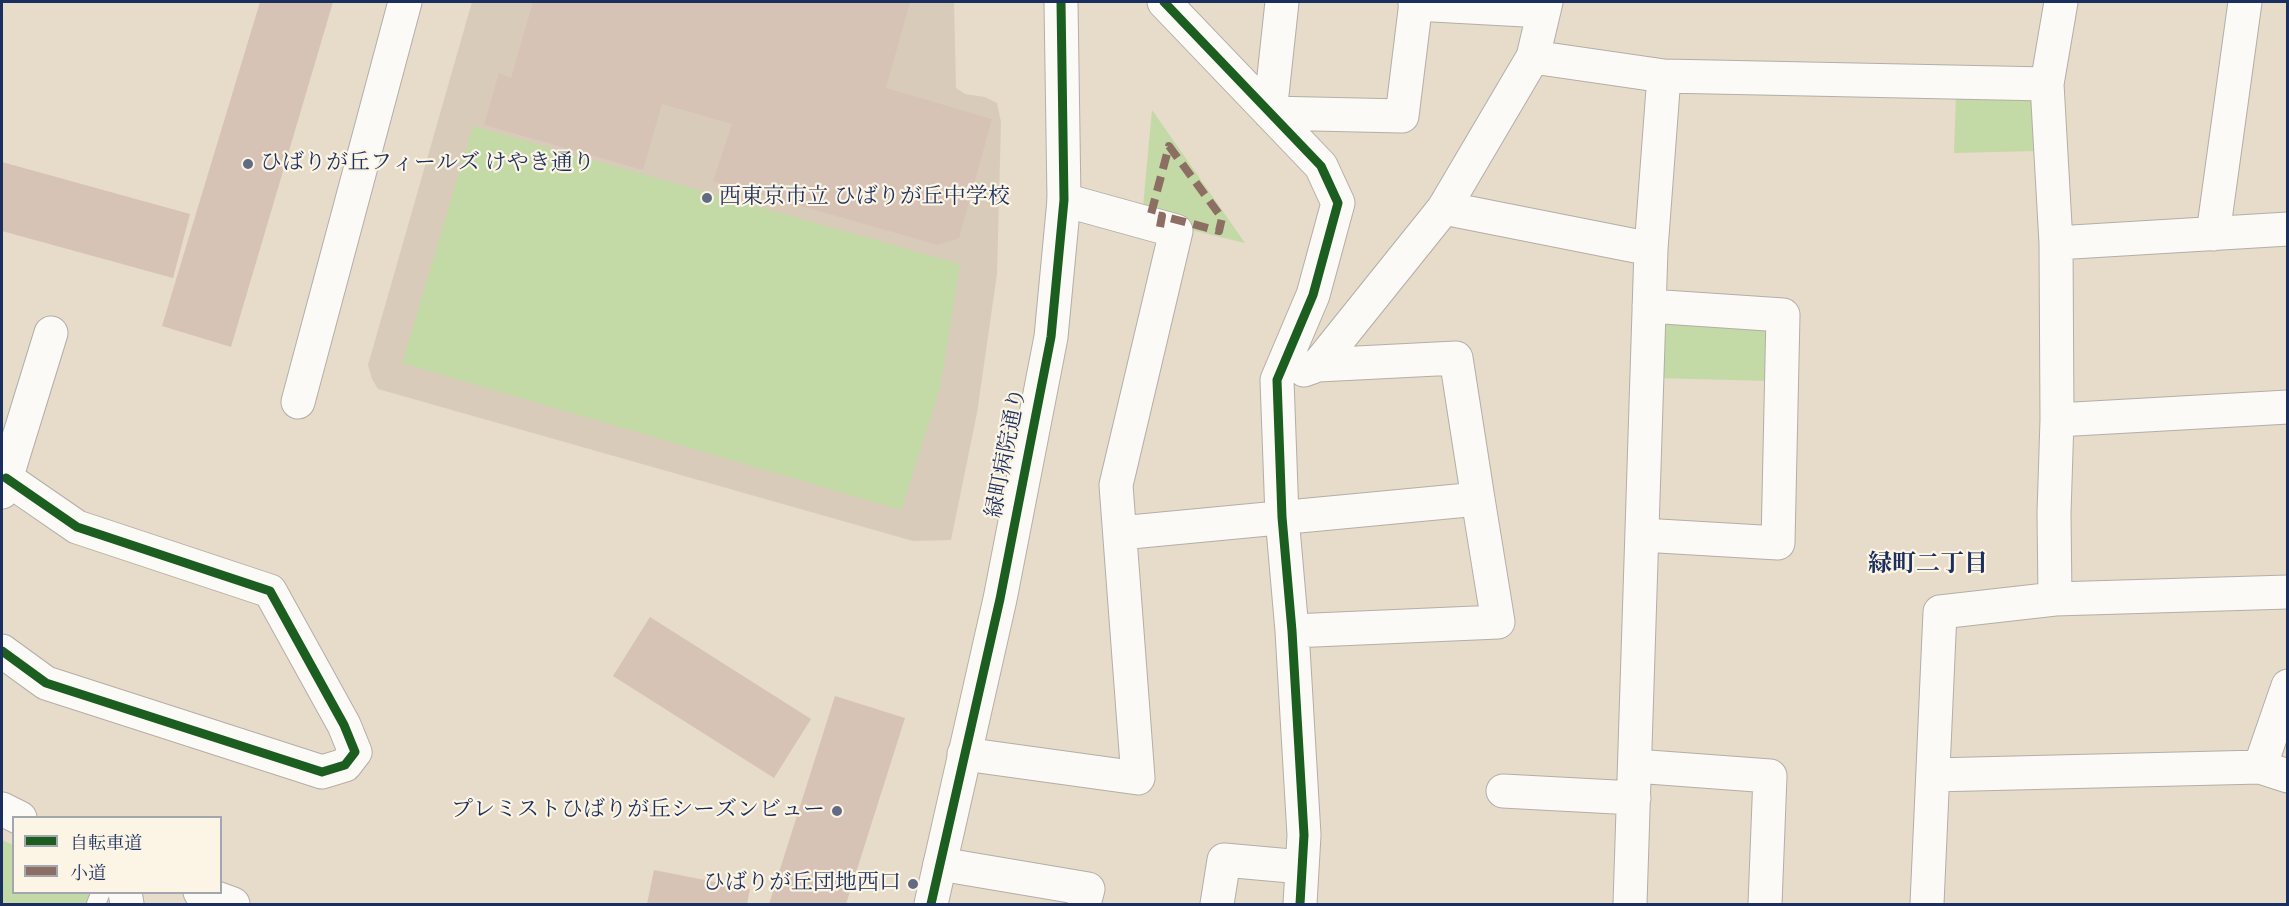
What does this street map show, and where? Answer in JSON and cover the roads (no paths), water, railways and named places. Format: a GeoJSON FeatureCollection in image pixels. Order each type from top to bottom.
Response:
{"type":"FeatureCollection","features":[{"type":"Feature","properties":{"kind":"street"},"geometry":{"type":"LineString","coordinates":[[298,402],[405,2]]}},
{"type":"Feature","properties":{"kind":"street","name":"緑町病院通り"},"geometry":{"type":"LineString","coordinates":[[931,904],[1000,599],[1051,337],[1064,200],[1061,2]]}},
{"type":"Feature","properties":{"kind":"street"},"geometry":{"type":"LineString","coordinates":[[1164,2],[1321,166],[1338,203],[1313,296],[1277,380],[1282,517],[1292,631],[1304,835],[1300,904],[1307,904]]}},
{"type":"Feature","properties":{"kind":"street"},"geometry":{"type":"LineString","coordinates":[[1270,113],[1282,2]]}},
{"type":"Feature","properties":{"kind":"street"},"geometry":{"type":"LineString","coordinates":[[2055,599],[2056,243],[2047,84],[2061,2]]}},
{"type":"Feature","properties":{"kind":"street"},"geometry":{"type":"LineString","coordinates":[[2212,234],[2245,2]]}},
{"type":"Feature","properties":{"kind":"street"},"geometry":{"type":"LineString","coordinates":[[1270,113],[1402,117],[1415,3],[1544,6],[1533,57],[1444,208],[1318,365]]}},
{"type":"Feature","properties":{"kind":"street"},"geometry":{"type":"LineString","coordinates":[[1533,57],[1664,76],[2047,84]]}},
{"type":"Feature","properties":{"kind":"street"},"geometry":{"type":"LineString","coordinates":[[1630,904],[1651,249],[1664,76]]}},
{"type":"Feature","properties":{"kind":"street"},"geometry":{"type":"LineString","coordinates":[[964,754],[1138,778],[1116,485],[1176,231],[1064,200]]}},
{"type":"Feature","properties":{"kind":"street"},"geometry":{"type":"LineString","coordinates":[[1444,208],[1651,249]]}},
{"type":"Feature","properties":{"kind":"street"},"geometry":{"type":"LineString","coordinates":[[2056,243],[2288,229]]}},
{"type":"Feature","properties":{"kind":"street"},"geometry":{"type":"LineString","coordinates":[[1642,535],[1778,543],[1783,315],[1649,306]]}},
{"type":"Feature","properties":{"kind":"street"},"geometry":{"type":"LineString","coordinates":[[2,651],[46,683],[322,772],[345,765],[355,752],[344,725],[270,591],[77,527],[4,485],[51,333]]}},
{"type":"Feature","properties":{"kind":"street"},"geometry":{"type":"LineString","coordinates":[[1277,380],[1318,365],[1456,358],[1498,622],[1292,631]]}},
{"type":"Feature","properties":{"kind":"street"},"geometry":{"type":"LineString","coordinates":[[2057,420],[2288,407]]}},
{"type":"Feature","properties":{"kind":"street"},"geometry":{"type":"LineString","coordinates":[[1120,533],[1478,499]]}},
{"type":"Feature","properties":{"kind":"street"},"geometry":{"type":"LineString","coordinates":[[1927,904],[1940,612],[2055,599],[2288,592]]}},
{"type":"Feature","properties":{"kind":"street"},"geometry":{"type":"LineString","coordinates":[[1933,775],[2274,772],[2288,686]]}},
{"type":"Feature","properties":{"kind":"street"},"geometry":{"type":"LineString","coordinates":[[1503,791],[1770,776],[1765,904]]}},
{"type":"Feature","properties":{"kind":"street"},"geometry":{"type":"LineString","coordinates":[[2,809],[16,816]]}},
{"type":"Feature","properties":{"kind":"street"},"geometry":{"type":"LineString","coordinates":[[1217,904],[1224,860],[1302,867]]}},
{"type":"Feature","properties":{"kind":"street"},"geometry":{"type":"LineString","coordinates":[[940,864],[1088,889],[1084,904]]}},
{"type":"Feature","properties":{"kind":"street"},"geometry":{"type":"LineString","coordinates":[[206,894],[233,904]]}},
{"type":"Feature","properties":{"kind":"place","name":"ひばりが丘フィールズ けやき通り"},"geometry":{"type":"Point","coordinates":[248,164]}},
{"type":"Feature","properties":{"kind":"place","name":"西東京市立 ひばりが丘中学校"},"geometry":{"type":"Point","coordinates":[707,198]}},
{"type":"Feature","properties":{"kind":"place","name":"プレミストひばりが丘シーズンビュー"},"geometry":{"type":"Point","coordinates":[837,811]}},
{"type":"Feature","properties":{"kind":"place","name":"ひばりが丘団地西口"},"geometry":{"type":"Point","coordinates":[913,884]}},
{"type":"Feature","properties":{"kind":"district","name":"緑町二丁目"},"geometry":{"type":"Point","coordinates":[1928,566]}}]}
